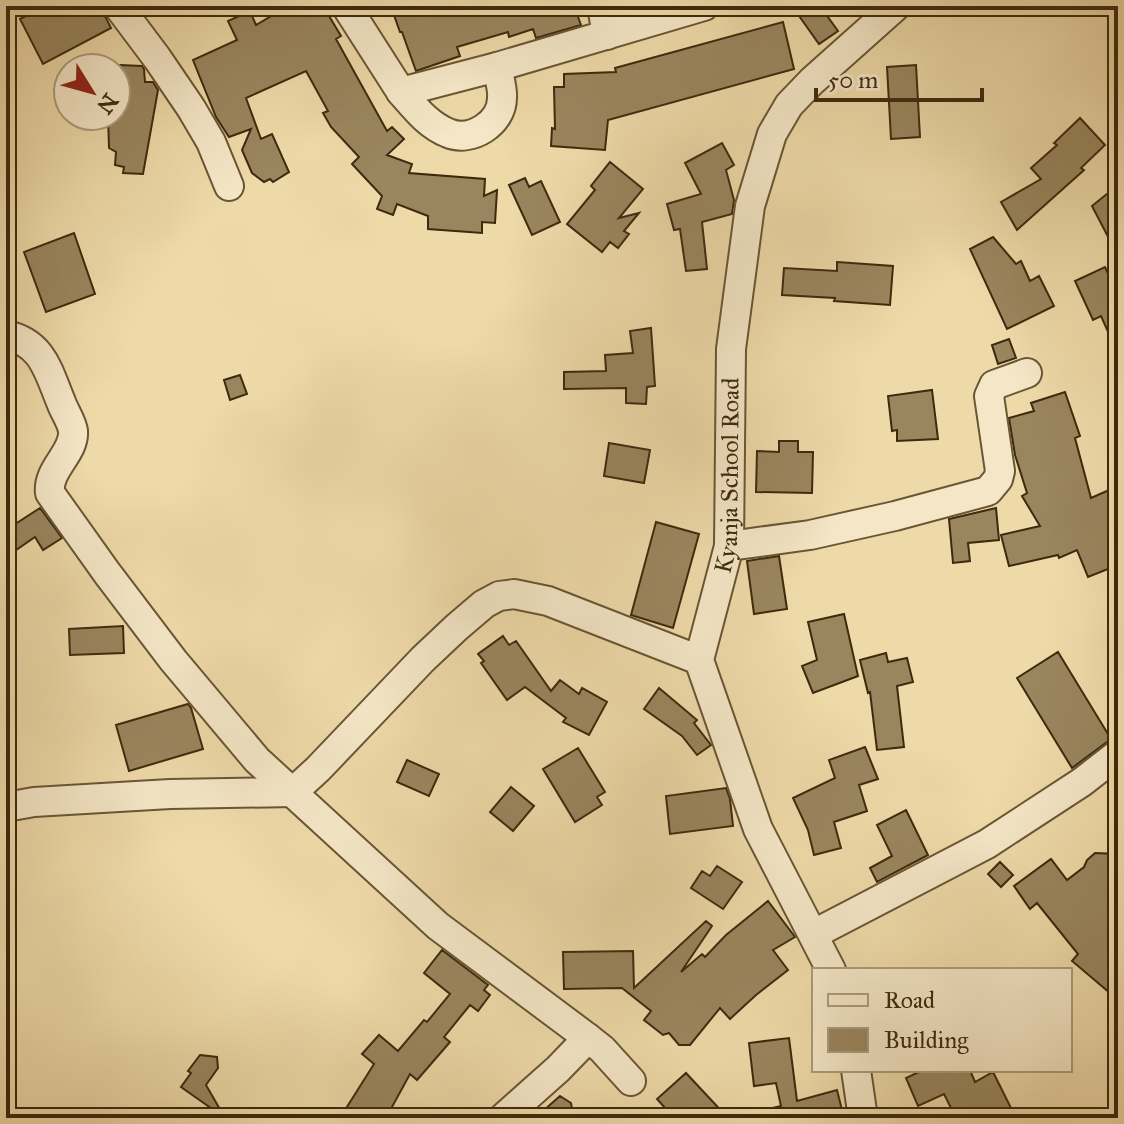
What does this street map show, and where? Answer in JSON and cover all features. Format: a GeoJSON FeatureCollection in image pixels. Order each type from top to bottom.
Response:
{"type":"FeatureCollection","features":[{"type":"Feature","properties":{"kind":"street"},"geometry":{"type":"LineString","coordinates":[[118,6],[191,108],[211,142],[229,186]]}},
{"type":"Feature","properties":{"kind":"street"},"geometry":{"type":"LineString","coordinates":[[346,6],[401,92],[427,121],[450,135],[470,135],[485,128],[498,116],[502,99],[497,67]]}},
{"type":"Feature","properties":{"kind":"street"},"geometry":{"type":"LineString","coordinates":[[602,6],[607,35]]}},
{"type":"Feature","properties":{"kind":"street"},"geometry":{"type":"LineString","coordinates":[[401,92],[704,6]]}},
{"type":"Feature","properties":{"kind":"street","name":"Kyanja School Road"},"geometry":{"type":"LineString","coordinates":[[699,660],[729,546],[731,349],[755,187],[772,134],[789,105],[896,6]]}},
{"type":"Feature","properties":{"kind":"street"},"geometry":{"type":"LineString","coordinates":[[6,335],[27,341],[40,354],[73,432],[52,476],[50,493],[173,660],[257,760],[438,926],[602,1049],[631,1081]]}},
{"type":"Feature","properties":{"kind":"street"},"geometry":{"type":"LineString","coordinates":[[729,546],[810,535],[988,491],[998,479],[1000,471],[989,396],[991,389],[994,385],[1027,373]]}},
{"type":"Feature","properties":{"kind":"street"},"geometry":{"type":"LineString","coordinates":[[6,807],[94,798],[293,792],[446,638],[484,604],[499,596],[514,594],[548,601],[699,660],[758,829],[830,968]]}},
{"type":"Feature","properties":{"kind":"street"},"geometry":{"type":"LineString","coordinates":[[814,934],[987,844],[1082,782],[1118,754]]}},
{"type":"Feature","properties":{"kind":"street"},"geometry":{"type":"LineString","coordinates":[[503,1118],[588,1038]]}},
{"type":"Feature","properties":{"kind":"street"},"geometry":{"type":"LineString","coordinates":[[856,1072],[863,1118]]}},
{"type":"Feature","properties":{"kind":"building"},"geometry":{"type":"Polygon","coordinates":[[[45,6],[100,6],[111,28],[66,52],[52,52],[52,59],[43,64],[20,19],[45,6]]]}},
{"type":"Feature","properties":{"kind":"building"},"geometry":{"type":"Polygon","coordinates":[[[288,6],[323,6],[341,36],[336,39],[387,131],[392,127],[404,139],[387,155],[412,164],[409,173],[485,179],[484,196],[497,190],[495,223],[482,222],[482,233],[428,229],[428,216],[397,204],[393,215],[377,209],[382,196],[352,164],[359,157],[331,127],[323,113],[328,111],[306,71],[246,98],[261,139],[272,134],[289,172],[273,182],[270,179],[264,182],[252,173],[242,150],[251,129],[229,137],[216,117],[193,60],[237,40],[228,21],[250,11],[256,25],[288,6]]]}},
{"type":"Feature","properties":{"kind":"building"},"geometry":{"type":"Polygon","coordinates":[[[403,6],[574,6],[581,25],[536,38],[533,29],[509,37],[508,32],[457,47],[460,56],[416,71],[394,15],[405,11],[403,6]]]}},
{"type":"Feature","properties":{"kind":"building"},"geometry":{"type":"Polygon","coordinates":[[[792,6],[820,6],[838,31],[819,44],[792,6]]]}},
{"type":"Feature","properties":{"kind":"building"},"geometry":{"type":"Polygon","coordinates":[[[783,22],[794,69],[608,120],[605,150],[551,146],[552,128],[555,129],[554,87],[564,87],[564,74],[616,72],[615,68],[783,22]]]}},
{"type":"Feature","properties":{"kind":"building"},"geometry":{"type":"Polygon","coordinates":[[[916,65],[920,137],[891,139],[887,67],[916,65]]]}},
{"type":"Feature","properties":{"kind":"building"},"geometry":{"type":"Polygon","coordinates":[[[132,66],[142,66],[145,82],[153,82],[158,90],[143,174],[123,173],[124,167],[115,165],[116,152],[109,148],[108,132],[132,132],[132,66]]]}},
{"type":"Feature","properties":{"kind":"building"},"geometry":{"type":"Polygon","coordinates":[[[1080,118],[1105,145],[1081,168],[1084,170],[1017,230],[1001,202],[1041,179],[1031,168],[1057,145],[1054,143],[1080,118]]]}},
{"type":"Feature","properties":{"kind":"building"},"geometry":{"type":"Polygon","coordinates":[[[722,143],[734,165],[726,170],[734,200],[732,214],[702,222],[707,269],[686,271],[680,229],[674,230],[667,204],[701,194],[685,163],[722,143]]]}},
{"type":"Feature","properties":{"kind":"building"},"geometry":{"type":"Polygon","coordinates":[[[610,162],[643,189],[619,218],[639,213],[624,231],[629,234],[618,248],[610,242],[602,252],[567,224],[595,190],[591,186],[610,162]]]}},
{"type":"Feature","properties":{"kind":"building"},"geometry":{"type":"Polygon","coordinates":[[[525,178],[529,187],[541,181],[560,222],[532,235],[509,185],[525,178]]]}},
{"type":"Feature","properties":{"kind":"building"},"geometry":{"type":"Polygon","coordinates":[[[1118,185],[1118,256],[1092,206],[1118,185]]]}},
{"type":"Feature","properties":{"kind":"building"},"geometry":{"type":"Polygon","coordinates":[[[74,233],[95,294],[46,312],[24,252],[74,233]]]}},
{"type":"Feature","properties":{"kind":"building"},"geometry":{"type":"Polygon","coordinates":[[[993,237],[1016,264],[1021,261],[1030,281],[1039,276],[1054,306],[1007,329],[970,249],[993,237]]]}},
{"type":"Feature","properties":{"kind":"building"},"geometry":{"type":"Polygon","coordinates":[[[837,262],[893,266],[890,305],[782,295],[784,268],[837,271],[837,262]]]}},
{"type":"Feature","properties":{"kind":"building"},"geometry":{"type":"Polygon","coordinates":[[[1105,267],[1118,295],[1118,354],[1101,316],[1093,320],[1075,281],[1105,267]]]}},
{"type":"Feature","properties":{"kind":"building"},"geometry":{"type":"Polygon","coordinates":[[[651,328],[655,386],[647,387],[646,404],[626,403],[626,388],[564,389],[564,372],[606,371],[605,355],[633,353],[630,331],[651,328]]]}},
{"type":"Feature","properties":{"kind":"building"},"geometry":{"type":"Polygon","coordinates":[[[1009,339],[1016,358],[998,364],[992,345],[1009,339]]]}},
{"type":"Feature","properties":{"kind":"building"},"geometry":{"type":"Polygon","coordinates":[[[240,375],[247,394],[230,400],[224,380],[240,375]]]}},
{"type":"Feature","properties":{"kind":"building"},"geometry":{"type":"Polygon","coordinates":[[[932,390],[938,439],[897,441],[897,430],[892,431],[888,396],[932,390]]]}},
{"type":"Feature","properties":{"kind":"building"},"geometry":{"type":"Polygon","coordinates":[[[1065,392],[1080,436],[1075,438],[1091,498],[1118,486],[1118,565],[1088,577],[1077,550],[1059,558],[1058,555],[1009,566],[1001,535],[1040,526],[1022,496],[1027,493],[1015,455],[1009,418],[1034,411],[1031,403],[1065,392]]]}},
{"type":"Feature","properties":{"kind":"building"},"geometry":{"type":"Polygon","coordinates":[[[779,441],[798,441],[798,452],[813,452],[812,493],[756,492],[757,451],[779,452],[779,441]]]}},
{"type":"Feature","properties":{"kind":"building"},"geometry":{"type":"Polygon","coordinates":[[[609,443],[650,450],[644,483],[604,476],[609,443]]]}},
{"type":"Feature","properties":{"kind":"building"},"geometry":{"type":"Polygon","coordinates":[[[40,508],[62,538],[43,550],[35,537],[6,557],[6,530],[40,508]]]}},
{"type":"Feature","properties":{"kind":"building"},"geometry":{"type":"Polygon","coordinates":[[[996,508],[999,540],[968,543],[970,561],[953,563],[949,519],[996,508]]]}},
{"type":"Feature","properties":{"kind":"building"},"geometry":{"type":"Polygon","coordinates":[[[656,522],[699,534],[673,628],[631,615],[656,522]]]}},
{"type":"Feature","properties":{"kind":"building"},"geometry":{"type":"Polygon","coordinates":[[[779,556],[787,609],[754,614],[747,561],[779,556]]]}},
{"type":"Feature","properties":{"kind":"building"},"geometry":{"type":"Polygon","coordinates":[[[844,614],[858,676],[813,693],[802,666],[817,660],[808,622],[844,614]]]}},
{"type":"Feature","properties":{"kind":"building"},"geometry":{"type":"Polygon","coordinates":[[[123,626],[124,653],[70,655],[69,629],[123,626]]]}},
{"type":"Feature","properties":{"kind":"building"},"geometry":{"type":"Polygon","coordinates":[[[503,636],[509,645],[516,641],[551,691],[560,680],[579,694],[582,688],[607,702],[589,735],[563,722],[566,718],[525,687],[507,700],[478,654],[503,636]]]}},
{"type":"Feature","properties":{"kind":"building"},"geometry":{"type":"Polygon","coordinates":[[[1058,652],[1111,739],[1072,768],[1017,678],[1058,652]]]}},
{"type":"Feature","properties":{"kind":"building"},"geometry":{"type":"Polygon","coordinates":[[[886,653],[888,662],[907,658],[913,682],[897,686],[904,747],[877,750],[870,692],[860,660],[886,653]]]}},
{"type":"Feature","properties":{"kind":"building"},"geometry":{"type":"Polygon","coordinates":[[[659,688],[697,720],[694,723],[711,745],[697,755],[682,736],[644,709],[659,688]]]}},
{"type":"Feature","properties":{"kind":"building"},"geometry":{"type":"Polygon","coordinates":[[[188,704],[203,749],[129,771],[116,725],[188,704]]]}},
{"type":"Feature","properties":{"kind":"building"},"geometry":{"type":"Polygon","coordinates":[[[865,747],[878,779],[859,785],[867,811],[834,822],[841,848],[814,855],[808,830],[793,798],[835,778],[829,760],[865,747]]]}},
{"type":"Feature","properties":{"kind":"building"},"geometry":{"type":"Polygon","coordinates":[[[578,748],[605,792],[597,797],[602,805],[575,822],[543,769],[578,748]]]}},
{"type":"Feature","properties":{"kind":"building"},"geometry":{"type":"Polygon","coordinates":[[[407,760],[439,774],[429,796],[397,782],[407,760]]]}},
{"type":"Feature","properties":{"kind":"building"},"geometry":{"type":"Polygon","coordinates":[[[511,787],[534,806],[513,831],[490,812],[511,787]]]}},
{"type":"Feature","properties":{"kind":"building"},"geometry":{"type":"Polygon","coordinates":[[[726,788],[733,826],[670,834],[666,796],[726,788]]]}},
{"type":"Feature","properties":{"kind":"building"},"geometry":{"type":"Polygon","coordinates":[[[906,810],[928,855],[877,882],[870,868],[892,856],[877,825],[906,810]]]}},
{"type":"Feature","properties":{"kind":"building"},"geometry":{"type":"Polygon","coordinates":[[[1095,853],[1118,854],[1118,984],[1110,993],[1072,961],[1078,954],[1037,903],[1030,909],[1014,886],[1051,859],[1067,880],[1084,867],[1095,853]]]}},
{"type":"Feature","properties":{"kind":"building"},"geometry":{"type":"Polygon","coordinates":[[[1000,862],[1013,875],[1001,887],[988,874],[1000,862]]]}},
{"type":"Feature","properties":{"kind":"building"},"geometry":{"type":"Polygon","coordinates":[[[717,866],[742,882],[723,909],[691,888],[702,871],[710,876],[717,866]]]}},
{"type":"Feature","properties":{"kind":"building"},"geometry":{"type":"Polygon","coordinates":[[[768,901],[795,937],[773,950],[788,970],[730,1019],[720,1008],[690,1045],[679,1045],[669,1033],[663,1035],[644,1020],[651,1011],[622,988],[564,989],[563,952],[633,951],[634,988],[706,921],[712,926],[681,972],[702,954],[705,957],[726,935],[768,901]]]}},
{"type":"Feature","properties":{"kind":"building"},"geometry":{"type":"Polygon","coordinates":[[[442,950],[488,985],[484,990],[490,995],[478,1011],[470,1005],[444,1037],[450,1042],[417,1080],[410,1074],[386,1118],[340,1118],[374,1064],[362,1054],[379,1035],[398,1051],[450,994],[424,973],[442,950]]]}},
{"type":"Feature","properties":{"kind":"building"},"geometry":{"type":"Polygon","coordinates":[[[789,1038],[797,1101],[837,1090],[844,1118],[757,1118],[756,1112],[781,1106],[776,1083],[754,1086],[749,1043],[789,1038]]]}},
{"type":"Feature","properties":{"kind":"building"},"geometry":{"type":"Polygon","coordinates":[[[200,1055],[217,1057],[218,1068],[206,1085],[225,1118],[181,1087],[200,1055]]]}},
{"type":"Feature","properties":{"kind":"building"},"geometry":{"type":"Polygon","coordinates":[[[919,1072],[971,1072],[975,1082],[993,1072],[1016,1118],[956,1118],[944,1094],[918,1106],[906,1078],[919,1072]]]}},
{"type":"Feature","properties":{"kind":"building"},"geometry":{"type":"Polygon","coordinates":[[[686,1073],[728,1118],[674,1118],[657,1099],[686,1073]]]}},
{"type":"Feature","properties":{"kind":"building"},"geometry":{"type":"Polygon","coordinates":[[[560,1096],[571,1103],[574,1118],[535,1118],[560,1096]]]}}]}
